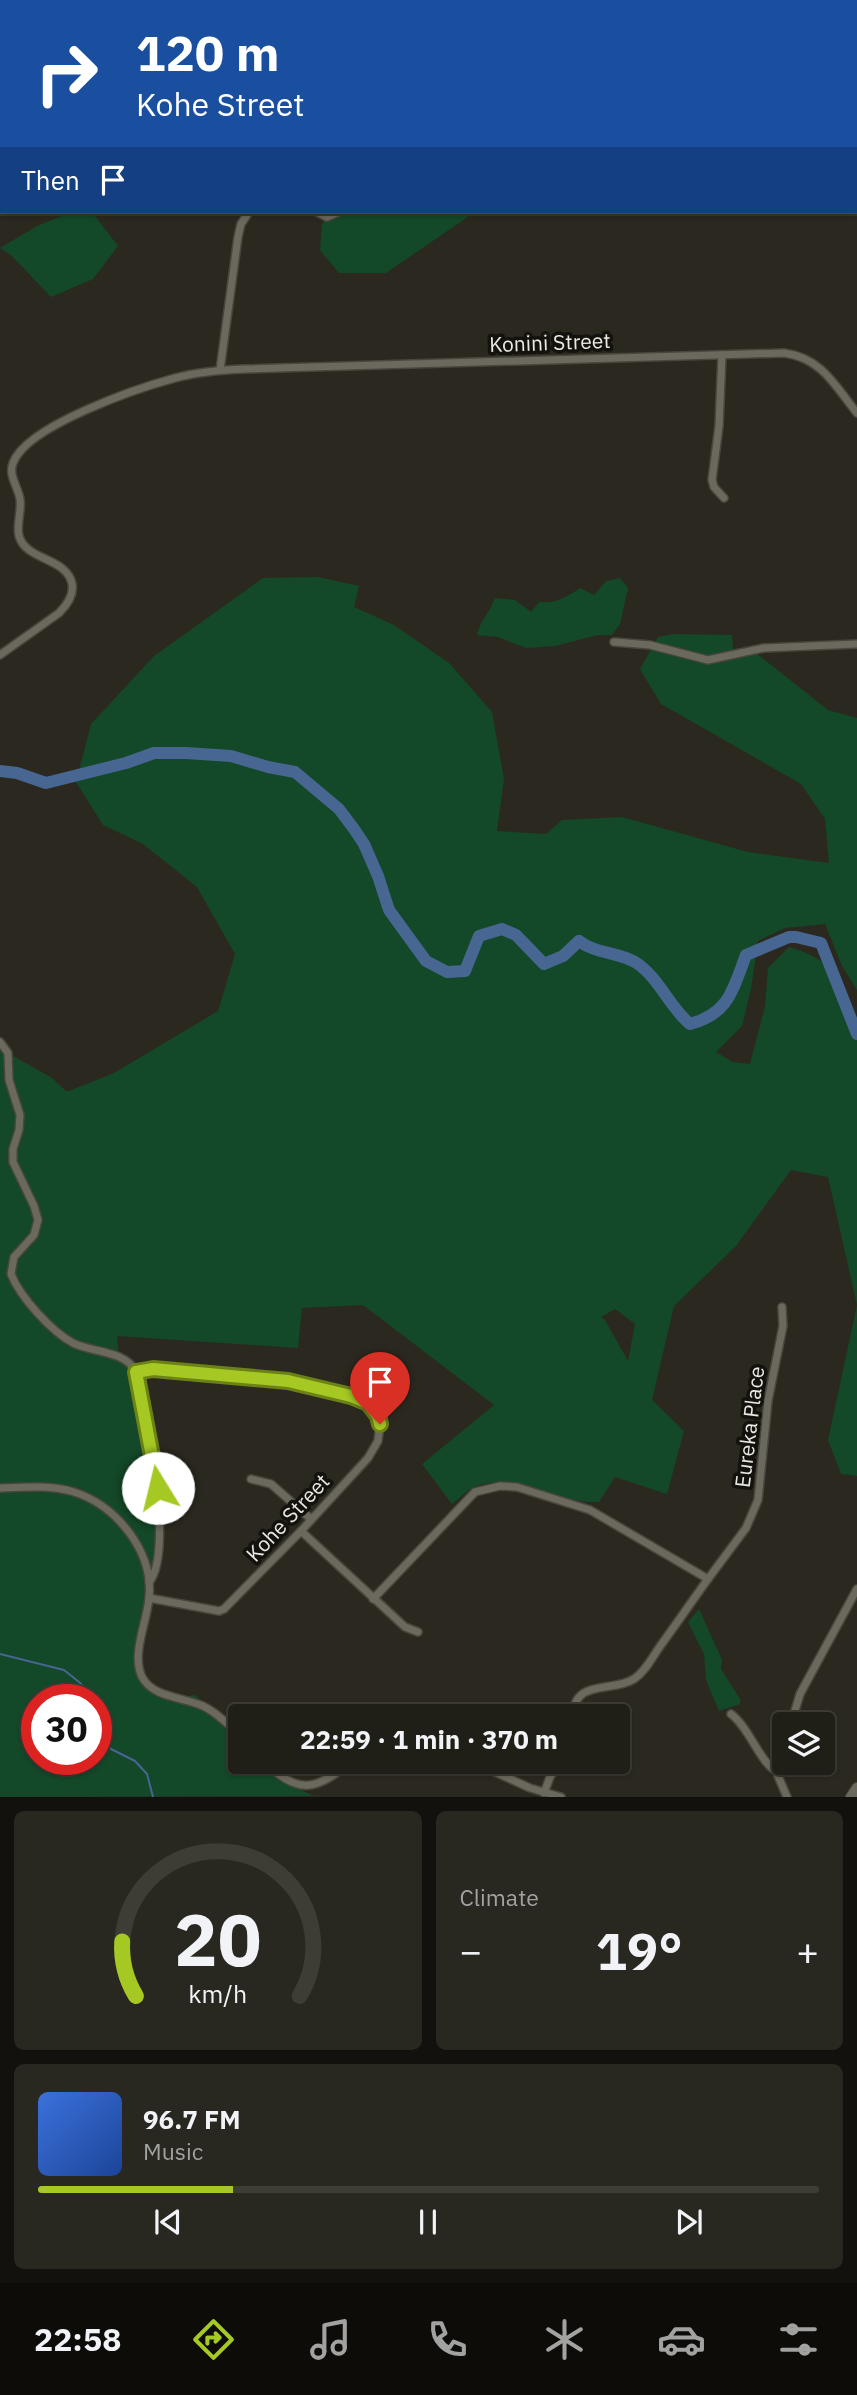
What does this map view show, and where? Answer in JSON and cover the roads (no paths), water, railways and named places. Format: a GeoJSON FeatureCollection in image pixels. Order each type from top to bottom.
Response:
{"type":"FeatureCollection","features":[{"type":"Feature","properties":{"kind":"main road"},"geometry":{"type":"LineString","coordinates":[[851,1797],[857,1788]]}},
{"type":"Feature","properties":{"kind":"street"},"geometry":{"type":"LineString","coordinates":[[220,370],[238,237],[241,224],[248,214]]}},
{"type":"Feature","properties":{"kind":"street","name":"Konini Street"},"geometry":{"type":"LineString","coordinates":[[0,655],[59,613],[72,591],[71,581],[61,568],[35,554],[21,541],[18,531],[20,500],[11,472],[18,454],[34,438],[51,427],[164,381],[220,370],[784,353],[808,358],[857,413]]}},
{"type":"Feature","properties":{"kind":"street"},"geometry":{"type":"LineString","coordinates":[[722,355],[719,426],[712,480],[714,487],[724,498]]}},
{"type":"Feature","properties":{"kind":"street"},"geometry":{"type":"LineString","coordinates":[[614,642],[650,645],[708,660],[771,648],[857,644]]}},
{"type":"Feature","properties":{"kind":"street"},"geometry":{"type":"LineString","coordinates":[[0,1042],[8,1053],[9,1080],[20,1115],[13,1162],[38,1220],[34,1235],[11,1263],[13,1279],[38,1313],[62,1336],[88,1349],[126,1360],[136,1372],[158,1488],[158,1552],[155,1576],[149,1583]]}},
{"type":"Feature","properties":{"kind":"street","name":"Eureka Place"},"geometry":{"type":"LineString","coordinates":[[575,1704],[584,1693],[623,1684],[642,1672],[746,1528],[758,1500],[768,1401],[783,1326],[782,1307]]}},
{"type":"Feature","properties":{"kind":"street","name":"Kohe Street"},"geometry":{"type":"LineString","coordinates":[[136,1372],[153,1369],[288,1381],[351,1396],[368,1403],[378,1416],[380,1424],[378,1441],[368,1458],[224,1609],[219,1611],[149,1598]]}},
{"type":"Feature","properties":{"kind":"street"},"geometry":{"type":"LineString","coordinates":[[250,1479],[271,1484],[312,1519]]}},
{"type":"Feature","properties":{"kind":"street"},"geometry":{"type":"LineString","coordinates":[[373,1599],[475,1492],[500,1486],[517,1487],[583,1507],[708,1579]]}},
{"type":"Feature","properties":{"kind":"street"},"geometry":{"type":"LineString","coordinates":[[0,1488],[54,1488],[84,1496],[110,1513],[123,1526],[140,1551],[149,1583],[139,1654],[139,1668],[143,1679],[157,1691],[204,1706],[228,1725]]}},
{"type":"Feature","properties":{"kind":"street"},"geometry":{"type":"LineString","coordinates":[[301,1531],[405,1627],[418,1632]]}},
{"type":"Feature","properties":{"kind":"street"},"geometry":{"type":"LineString","coordinates":[[140,1551],[149,1556],[158,1552]]}},
{"type":"Feature","properties":{"kind":"street"},"geometry":{"type":"LineString","coordinates":[[795,1712],[800,1694],[857,1589]]}},
{"type":"Feature","properties":{"kind":"street"},"geometry":{"type":"LineString","coordinates":[[732,1714],[744,1725],[772,1767]]}},
{"type":"Feature","properties":{"kind":"street"},"geometry":{"type":"LineString","coordinates":[[277,1774],[292,1783],[306,1785],[327,1781],[335,1774]]}},
{"type":"Feature","properties":{"kind":"street"},"geometry":{"type":"LineString","coordinates":[[500,1774],[544,1793],[561,1797]]}},
{"type":"Feature","properties":{"kind":"street"},"geometry":{"type":"LineString","coordinates":[[544,1793],[552,1774]]}},
{"type":"Feature","properties":{"kind":"street"},"geometry":{"type":"LineString","coordinates":[[778,1775],[787,1797]]}},
{"type":"Feature","properties":{"kind":"waterway"},"geometry":{"type":"LineString","coordinates":[[0,771],[17,773],[46,783],[126,763],[154,753],[186,753],[231,756],[295,772],[339,809],[364,844],[389,910],[426,961],[447,972],[465,971],[479,936],[502,929],[516,935],[544,964],[563,956],[579,941],[635,962],[690,1024],[703,1020],[721,1007],[733,989],[746,955],[789,937],[796,937],[821,943],[857,1034]]}},
{"type":"Feature","properties":{"kind":"waterway"},"geometry":{"type":"LineString","coordinates":[[0,1654],[64,1670],[81,1684]]}},
{"type":"Feature","properties":{"kind":"waterway"},"geometry":{"type":"LineString","coordinates":[[112,1750],[135,1761],[147,1774],[153,1797]]}}]}
